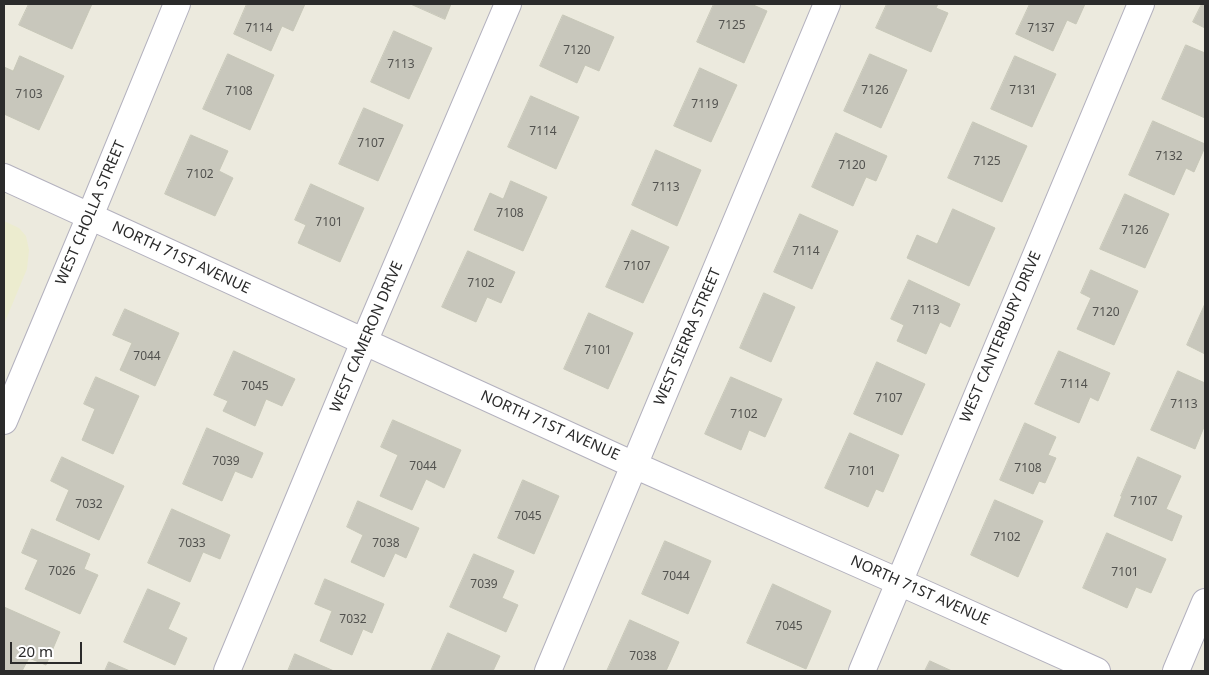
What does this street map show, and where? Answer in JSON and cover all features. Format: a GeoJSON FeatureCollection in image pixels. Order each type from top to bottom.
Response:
{"type":"FeatureCollection","features":[{"type":"Feature","properties":{"kind":"street","name":"WEST CHOLLA STREET"},"geometry":{"type":"LineString","coordinates":[[4,421],[177,4]]}},
{"type":"Feature","properties":{"kind":"street","name":"WEST CAMERON DRIVE"},"geometry":{"type":"LineString","coordinates":[[227,671],[508,4]]}},
{"type":"Feature","properties":{"kind":"street","name":"WEST SIERRA STREET"},"geometry":{"type":"LineString","coordinates":[[548,671],[827,4]]}},
{"type":"Feature","properties":{"kind":"street","name":"WEST CANTERBURY DRIVE"},"geometry":{"type":"LineString","coordinates":[[862,671],[1141,4]]}},
{"type":"Feature","properties":{"kind":"street","name":"NORTH 71ST AVENUE"},"geometry":{"type":"LineString","coordinates":[[4,177],[634,465],[1098,671]]}},
{"type":"Feature","properties":{"kind":"street"},"geometry":{"type":"LineString","coordinates":[[1176,671],[1205,602]]}},
{"type":"Feature","properties":{"kind":"shaded area"},"geometry":{"type":"Polygon","coordinates":[[[4,221],[19,228],[26,236],[29,250],[27,269],[4,324],[4,221]]]}},
{"type":"Feature","properties":{"kind":"building"},"geometry":{"type":"Polygon","coordinates":[[[29,4],[92,4],[72,49],[19,25],[29,4]]]}},
{"type":"Feature","properties":{"kind":"building"},"geometry":{"type":"Polygon","coordinates":[[[247,4],[305,4],[293,31],[282,26],[271,51],[234,34],[247,4]]]}},
{"type":"Feature","properties":{"kind":"building"},"geometry":{"type":"Polygon","coordinates":[[[411,4],[451,4],[445,19],[411,4]]]}},
{"type":"Feature","properties":{"kind":"building"},"geometry":{"type":"Polygon","coordinates":[[[714,4],[751,4],[767,11],[744,63],[697,42],[714,4]]]}},
{"type":"Feature","properties":{"kind":"building"},"geometry":{"type":"Polygon","coordinates":[[[887,4],[938,4],[936,8],[948,13],[931,52],[876,28],[887,4]]]}},
{"type":"Feature","properties":{"kind":"building"},"geometry":{"type":"Polygon","coordinates":[[[1030,4],[1085,4],[1076,24],[1067,20],[1053,51],[1016,34],[1030,4]]]}},
{"type":"Feature","properties":{"kind":"building"},"geometry":{"type":"Polygon","coordinates":[[[1202,4],[1205,4],[1205,28],[1193,22],[1202,4]]]}},
{"type":"Feature","properties":{"kind":"building"},"geometry":{"type":"Polygon","coordinates":[[[563,15],[614,37],[599,71],[585,65],[577,83],[540,66],[563,15]]]}},
{"type":"Feature","properties":{"kind":"building"},"geometry":{"type":"Polygon","coordinates":[[[394,31],[432,48],[409,99],[371,82],[394,31]]]}},
{"type":"Feature","properties":{"kind":"building"},"geometry":{"type":"Polygon","coordinates":[[[1186,45],[1205,53],[1205,118],[1162,99],[1186,45]]]}},
{"type":"Feature","properties":{"kind":"building"},"geometry":{"type":"Polygon","coordinates":[[[228,54],[274,75],[250,130],[203,109],[228,54]]]}},
{"type":"Feature","properties":{"kind":"building"},"geometry":{"type":"Polygon","coordinates":[[[870,54],[907,70],[881,128],[844,111],[870,54]]]}},
{"type":"Feature","properties":{"kind":"building"},"geometry":{"type":"Polygon","coordinates":[[[20,56],[64,76],[39,130],[4,114],[4,67],[13,71],[20,56]]]}},
{"type":"Feature","properties":{"kind":"building"},"geometry":{"type":"Polygon","coordinates":[[[1015,56],[1056,74],[1032,127],[991,109],[1015,56]]]}},
{"type":"Feature","properties":{"kind":"building"},"geometry":{"type":"Polygon","coordinates":[[[700,68],[737,85],[711,142],[674,126],[700,68]]]}},
{"type":"Feature","properties":{"kind":"building"},"geometry":{"type":"Polygon","coordinates":[[[531,96],[579,117],[556,169],[508,147],[531,96]]]}},
{"type":"Feature","properties":{"kind":"building"},"geometry":{"type":"Polygon","coordinates":[[[364,108],[403,125],[378,181],[339,164],[364,108]]]}},
{"type":"Feature","properties":{"kind":"building"},"geometry":{"type":"Polygon","coordinates":[[[1153,121],[1205,144],[1194,172],[1186,168],[1174,195],[1129,175],[1153,121]]]}},
{"type":"Feature","properties":{"kind":"building"},"geometry":{"type":"Polygon","coordinates":[[[973,122],[1027,146],[1002,202],[948,178],[973,122]]]}},
{"type":"Feature","properties":{"kind":"building"},"geometry":{"type":"Polygon","coordinates":[[[836,133],[887,156],[876,181],[866,177],[853,206],[812,187],[836,133]]]}},
{"type":"Feature","properties":{"kind":"building"},"geometry":{"type":"Polygon","coordinates":[[[191,135],[228,151],[219,171],[233,178],[215,216],[165,194],[191,135]]]}},
{"type":"Feature","properties":{"kind":"building"},"geometry":{"type":"Polygon","coordinates":[[[656,150],[701,170],[677,226],[632,205],[656,150]]]}},
{"type":"Feature","properties":{"kind":"building"},"geometry":{"type":"Polygon","coordinates":[[[511,181],[547,197],[523,251],[474,230],[490,193],[503,199],[511,181]]]}},
{"type":"Feature","properties":{"kind":"building"},"geometry":{"type":"Polygon","coordinates":[[[311,184],[364,208],[340,262],[298,243],[306,225],[295,220],[311,184]]]}},
{"type":"Feature","properties":{"kind":"building"},"geometry":{"type":"Polygon","coordinates":[[[1125,194],[1169,214],[1145,268],[1100,249],[1125,194]]]}},
{"type":"Feature","properties":{"kind":"building"},"geometry":{"type":"Polygon","coordinates":[[[953,209],[995,228],[969,286],[907,258],[917,235],[937,244],[953,209]]]}},
{"type":"Feature","properties":{"kind":"building"},"geometry":{"type":"Polygon","coordinates":[[[800,214],[838,231],[812,289],[774,272],[800,214]]]}},
{"type":"Feature","properties":{"kind":"building"},"geometry":{"type":"Polygon","coordinates":[[[632,230],[669,247],[643,303],[606,287],[632,230]]]}},
{"type":"Feature","properties":{"kind":"building"},"geometry":{"type":"Polygon","coordinates":[[[468,251],[515,272],[501,303],[487,297],[476,322],[442,307],[468,251]]]}},
{"type":"Feature","properties":{"kind":"building"},"geometry":{"type":"Polygon","coordinates":[[[1091,270],[1138,291],[1114,345],[1077,329],[1091,298],[1081,293],[1091,270]]]}},
{"type":"Feature","properties":{"kind":"building"},"geometry":{"type":"Polygon","coordinates":[[[909,280],[960,304],[950,327],[940,322],[926,354],[897,341],[904,325],[891,319],[909,280]]]}},
{"type":"Feature","properties":{"kind":"building"},"geometry":{"type":"Polygon","coordinates":[[[764,293],[795,307],[771,362],[740,348],[764,293]]]}},
{"type":"Feature","properties":{"kind":"building"},"geometry":{"type":"Polygon","coordinates":[[[1205,304],[1205,354],[1187,345],[1205,304]]]}},
{"type":"Feature","properties":{"kind":"building"},"geometry":{"type":"Polygon","coordinates":[[[125,309],[179,333],[155,386],[120,370],[132,343],[113,335],[125,309]]]}},
{"type":"Feature","properties":{"kind":"building"},"geometry":{"type":"Polygon","coordinates":[[[589,313],[633,333],[608,389],[564,369],[589,313]]]}},
{"type":"Feature","properties":{"kind":"building"},"geometry":{"type":"Polygon","coordinates":[[[234,351],[295,379],[282,406],[266,399],[255,426],[223,411],[228,401],[214,395],[234,351]]]}},
{"type":"Feature","properties":{"kind":"building"},"geometry":{"type":"Polygon","coordinates":[[[1059,351],[1110,373],[1098,401],[1090,397],[1079,423],[1035,404],[1059,351]]]}},
{"type":"Feature","properties":{"kind":"building"},"geometry":{"type":"Polygon","coordinates":[[[877,362],[925,384],[902,435],[854,414],[877,362]]]}},
{"type":"Feature","properties":{"kind":"building"},"geometry":{"type":"Polygon","coordinates":[[[1178,371],[1205,383],[1205,428],[1195,449],[1151,430],[1178,371]]]}},
{"type":"Feature","properties":{"kind":"building"},"geometry":{"type":"Polygon","coordinates":[[[96,377],[139,396],[113,454],[82,440],[95,409],[84,404],[96,377]]]}},
{"type":"Feature","properties":{"kind":"building"},"geometry":{"type":"Polygon","coordinates":[[[731,377],[782,399],[765,437],[749,430],[741,450],[705,434],[731,377]]]}},
{"type":"Feature","properties":{"kind":"building"},"geometry":{"type":"Polygon","coordinates":[[[393,420],[461,450],[444,488],[426,479],[412,510],[380,496],[398,455],[381,447],[393,420]]]}},
{"type":"Feature","properties":{"kind":"building"},"geometry":{"type":"Polygon","coordinates":[[[1025,423],[1056,437],[1048,455],[1056,458],[1045,483],[1039,481],[1033,494],[1000,480],[1025,423]]]}},
{"type":"Feature","properties":{"kind":"building"},"geometry":{"type":"Polygon","coordinates":[[[207,428],[263,453],[252,478],[235,471],[222,501],[183,484],[207,428]]]}},
{"type":"Feature","properties":{"kind":"building"},"geometry":{"type":"Polygon","coordinates":[[[850,433],[899,455],[883,492],[876,489],[868,507],[825,488],[850,433]]]}},
{"type":"Feature","properties":{"kind":"building"},"geometry":{"type":"Polygon","coordinates":[[[62,457],[124,486],[99,540],[56,520],[69,490],[51,481],[62,457]]]}},
{"type":"Feature","properties":{"kind":"building"},"geometry":{"type":"Polygon","coordinates":[[[1138,457],[1181,476],[1166,509],[1182,516],[1172,541],[1114,516],[1138,457]]]}},
{"type":"Feature","properties":{"kind":"building"},"geometry":{"type":"Polygon","coordinates":[[[523,480],[559,496],[534,554],[498,538],[523,480]]]}},
{"type":"Feature","properties":{"kind":"building"},"geometry":{"type":"Polygon","coordinates":[[[995,500],[1043,521],[1018,577],[971,555],[995,500]]]}},
{"type":"Feature","properties":{"kind":"building"},"geometry":{"type":"Polygon","coordinates":[[[358,501],[419,528],[406,558],[395,553],[384,577],[351,562],[363,535],[347,527],[358,501]]]}},
{"type":"Feature","properties":{"kind":"building"},"geometry":{"type":"Polygon","coordinates":[[[172,509],[230,535],[220,559],[203,552],[190,582],[148,563],[172,509]]]}},
{"type":"Feature","properties":{"kind":"building"},"geometry":{"type":"Polygon","coordinates":[[[32,529],[90,554],[84,569],[98,575],[80,614],[25,589],[38,560],[22,553],[32,529]]]}},
{"type":"Feature","properties":{"kind":"building"},"geometry":{"type":"Polygon","coordinates":[[[1107,533],[1166,559],[1151,593],[1136,587],[1127,608],[1083,588],[1107,533]]]}},
{"type":"Feature","properties":{"kind":"building"},"geometry":{"type":"Polygon","coordinates":[[[665,541],[711,561],[688,614],[642,594],[665,541]]]}},
{"type":"Feature","properties":{"kind":"building"},"geometry":{"type":"Polygon","coordinates":[[[474,554],[514,571],[502,598],[518,605],[506,632],[450,607],[474,554]]]}},
{"type":"Feature","properties":{"kind":"building"},"geometry":{"type":"Polygon","coordinates":[[[325,579],[384,604],[372,633],[363,629],[352,655],[320,641],[332,611],[315,604],[325,579]]]}},
{"type":"Feature","properties":{"kind":"building"},"geometry":{"type":"Polygon","coordinates":[[[773,584],[831,611],[806,669],[747,643],[773,584]]]}},
{"type":"Feature","properties":{"kind":"building"},"geometry":{"type":"Polygon","coordinates":[[[148,589],[180,603],[168,629],[187,638],[175,665],[124,642],[148,589]]]}},
{"type":"Feature","properties":{"kind":"building"},"geometry":{"type":"Polygon","coordinates":[[[4,607],[60,632],[46,665],[29,658],[22,671],[4,671],[4,607]]]}},
{"type":"Feature","properties":{"kind":"building"},"geometry":{"type":"Polygon","coordinates":[[[630,620],[679,642],[666,671],[607,671],[630,620]]]}},
{"type":"Feature","properties":{"kind":"building"},"geometry":{"type":"Polygon","coordinates":[[[448,633],[500,656],[493,671],[431,671],[448,633]]]}},
{"type":"Feature","properties":{"kind":"building"},"geometry":{"type":"Polygon","coordinates":[[[295,654],[334,671],[288,671],[295,654]]]}},
{"type":"Feature","properties":{"kind":"building"},"geometry":{"type":"Polygon","coordinates":[[[930,661],[952,671],[925,671],[930,661]]]}},
{"type":"Feature","properties":{"kind":"building"},"geometry":{"type":"Polygon","coordinates":[[[109,662],[130,671],[105,671],[109,662]]]}}]}
